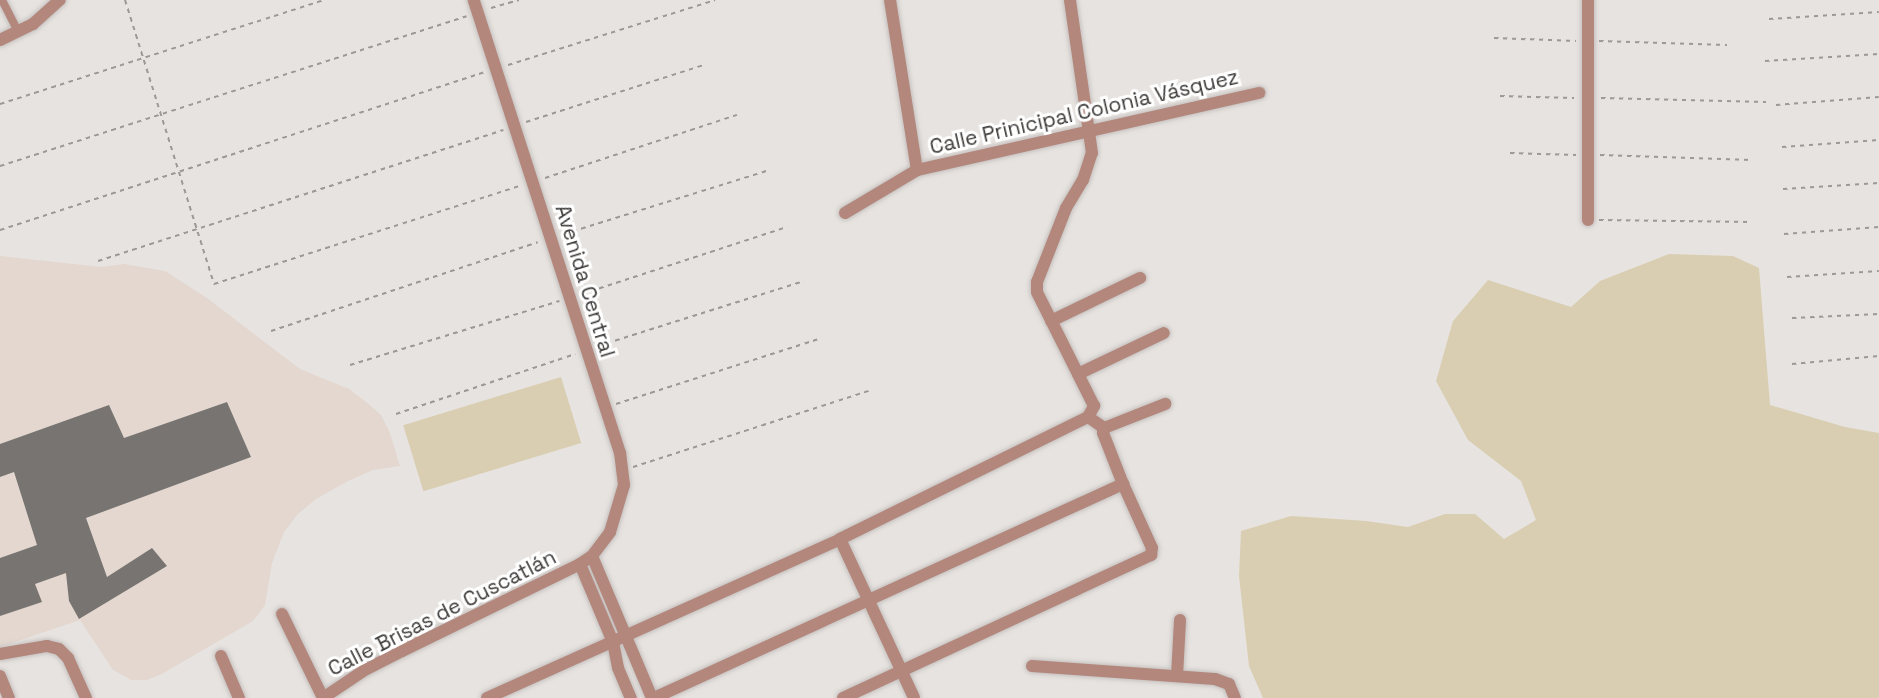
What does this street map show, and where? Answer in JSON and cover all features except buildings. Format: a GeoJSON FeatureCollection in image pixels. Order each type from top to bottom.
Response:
{"type":"FeatureCollection","features":[{"type":"Feature","properties":{"kind":"street"},"geometry":{"type":"LineString","coordinates":[[0,40],[33,24],[60,0]]}},
{"type":"Feature","properties":{"kind":"street","name":"Avenida Central"},"geometry":{"type":"LineString","coordinates":[[474,0],[620,453],[624,485],[617,514],[602,546],[580,564]]}},
{"type":"Feature","properties":{"kind":"street"},"geometry":{"type":"LineString","coordinates":[[890,0],[917,170]]}},
{"type":"Feature","properties":{"kind":"street"},"geometry":{"type":"LineString","coordinates":[[487,698],[840,539],[1088,417],[1094,406],[1037,292],[1037,282],[1066,208],[1087,171],[1092,153],[1070,0]]}},
{"type":"Feature","properties":{"kind":"street"},"geometry":{"type":"LineString","coordinates":[[1588,0],[1588,220]]}},
{"type":"Feature","properties":{"kind":"street","name":"Calle Prinicipal Colonia Vásquez"},"geometry":{"type":"LineString","coordinates":[[845,213],[917,170],[1259,93]]}},
{"type":"Feature","properties":{"kind":"street"},"geometry":{"type":"LineString","coordinates":[[1051,321],[1140,278]]}},
{"type":"Feature","properties":{"kind":"street"},"geometry":{"type":"LineString","coordinates":[[1078,374],[1164,333]]}},
{"type":"Feature","properties":{"kind":"street"},"geometry":{"type":"LineString","coordinates":[[1104,428],[1165,404]]}},
{"type":"Feature","properties":{"kind":"street"},"geometry":{"type":"LineString","coordinates":[[1088,417],[1104,428]]}},
{"type":"Feature","properties":{"kind":"street"},"geometry":{"type":"LineString","coordinates":[[843,698],[1151,555],[1152,548],[1123,484],[1103,433],[1104,428]]}},
{"type":"Feature","properties":{"kind":"street"},"geometry":{"type":"LineString","coordinates":[[592,556],[653,698],[1123,484]]}},
{"type":"Feature","properties":{"kind":"street"},"geometry":{"type":"LineString","coordinates":[[840,539],[914,698]]}},
{"type":"Feature","properties":{"kind":"street"},"geometry":{"type":"LineString","coordinates":[[580,564],[613,642],[618,668],[631,698]]}},
{"type":"Feature","properties":{"kind":"street","name":"Calle Brisas de Cuscatlán"},"geometry":{"type":"LineString","coordinates":[[323,698],[353,677],[402,651],[580,564]]}},
{"type":"Feature","properties":{"kind":"street"},"geometry":{"type":"LineString","coordinates":[[282,614],[323,698]]}},
{"type":"Feature","properties":{"kind":"street"},"geometry":{"type":"LineString","coordinates":[[1177,676],[1180,620]]}},
{"type":"Feature","properties":{"kind":"street"},"geometry":{"type":"LineString","coordinates":[[0,654],[47,646],[59,649],[68,658],[86,698]]}},
{"type":"Feature","properties":{"kind":"street"},"geometry":{"type":"LineString","coordinates":[[221,656],[239,698]]}},
{"type":"Feature","properties":{"kind":"street"},"geometry":{"type":"LineString","coordinates":[[1032,666],[1215,679],[1228,684],[1235,698]]}},
{"type":"Feature","properties":{"kind":"street"},"geometry":{"type":"LineString","coordinates":[[0,676],[9,698]]}},
{"type":"Feature","properties":{"kind":"lane"},"geometry":{"type":"LineString","coordinates":[[2,0],[18,32]]}},
{"type":"Feature","properties":{"kind":"path"},"geometry":{"type":"LineString","coordinates":[[125,0],[214,284],[736,115]]}},
{"type":"Feature","properties":{"kind":"path"},"geometry":{"type":"LineString","coordinates":[[0,104],[324,0]]}},
{"type":"Feature","properties":{"kind":"path"},"geometry":{"type":"LineString","coordinates":[[0,166],[519,0]]}},
{"type":"Feature","properties":{"kind":"path"},"geometry":{"type":"LineString","coordinates":[[0,230],[497,68],[715,0]]}},
{"type":"Feature","properties":{"kind":"path"},"geometry":{"type":"LineString","coordinates":[[1769,18],[1879,12]]}},
{"type":"Feature","properties":{"kind":"path"},"geometry":{"type":"LineString","coordinates":[[1494,38],[1727,45]]}},
{"type":"Feature","properties":{"kind":"path"},"geometry":{"type":"LineString","coordinates":[[1765,61],[1879,54]]}},
{"type":"Feature","properties":{"kind":"path"},"geometry":{"type":"LineString","coordinates":[[98,261],[704,65]]}},
{"type":"Feature","properties":{"kind":"path"},"geometry":{"type":"LineString","coordinates":[[1500,96],[1766,102]]}},
{"type":"Feature","properties":{"kind":"path"},"geometry":{"type":"LineString","coordinates":[[1776,105],[1879,97]]}},
{"type":"Feature","properties":{"kind":"path"},"geometry":{"type":"LineString","coordinates":[[1782,147],[1879,141]]}},
{"type":"Feature","properties":{"kind":"path"},"geometry":{"type":"LineString","coordinates":[[1510,153],[1752,160]]}},
{"type":"Feature","properties":{"kind":"path"},"geometry":{"type":"LineString","coordinates":[[271,331],[552,238],[769,170]]}},
{"type":"Feature","properties":{"kind":"path"},"geometry":{"type":"LineString","coordinates":[[1783,189],[1879,183]]}},
{"type":"Feature","properties":{"kind":"path"},"geometry":{"type":"LineString","coordinates":[[1588,220],[1751,222]]}},
{"type":"Feature","properties":{"kind":"path"},"geometry":{"type":"LineString","coordinates":[[350,365],[571,298],[787,227]]}},
{"type":"Feature","properties":{"kind":"path"},"geometry":{"type":"LineString","coordinates":[[1784,234],[1879,227]]}},
{"type":"Feature","properties":{"kind":"path"},"geometry":{"type":"LineString","coordinates":[[1787,277],[1879,271]]}},
{"type":"Feature","properties":{"kind":"path"},"geometry":{"type":"LineString","coordinates":[[396,414],[586,350],[804,281]]}},
{"type":"Feature","properties":{"kind":"path"},"geometry":{"type":"LineString","coordinates":[[1792,318],[1879,314]]}},
{"type":"Feature","properties":{"kind":"path"},"geometry":{"type":"LineString","coordinates":[[605,407],[818,339]]}},
{"type":"Feature","properties":{"kind":"path"},"geometry":{"type":"LineString","coordinates":[[1792,364],[1879,356]]}},
{"type":"Feature","properties":{"kind":"path"},"geometry":{"type":"LineString","coordinates":[[622,471],[871,390]]}},
{"type":"Feature","properties":{"kind":"shaded area"},"geometry":{"type":"Polygon","coordinates":[[[1669,254],[1733,256],[1759,268],[1770,405],[1845,427],[1879,433],[1879,698],[1263,698],[1249,666],[1239,576],[1241,531],[1291,516],[1366,521],[1408,527],[1445,514],[1475,514],[1504,539],[1536,520],[1521,481],[1468,440],[1436,381],[1453,321],[1488,280],[1571,307],[1600,281],[1669,254]]]}},
{"type":"Feature","properties":{"kind":"shaded area"},"geometry":{"type":"Polygon","coordinates":[[[0,256],[102,267],[124,264],[165,271],[207,298],[300,369],[349,389],[365,401],[381,415],[390,433],[400,466],[373,470],[348,481],[316,499],[298,514],[284,532],[272,563],[265,605],[253,621],[162,674],[147,680],[131,680],[113,670],[80,620],[0,647],[0,256]]]}},
{"type":"Feature","properties":{"kind":"shaded area"},"geometry":{"type":"Polygon","coordinates":[[[561,377],[581,443],[423,491],[403,425],[561,377]]]}}]}
